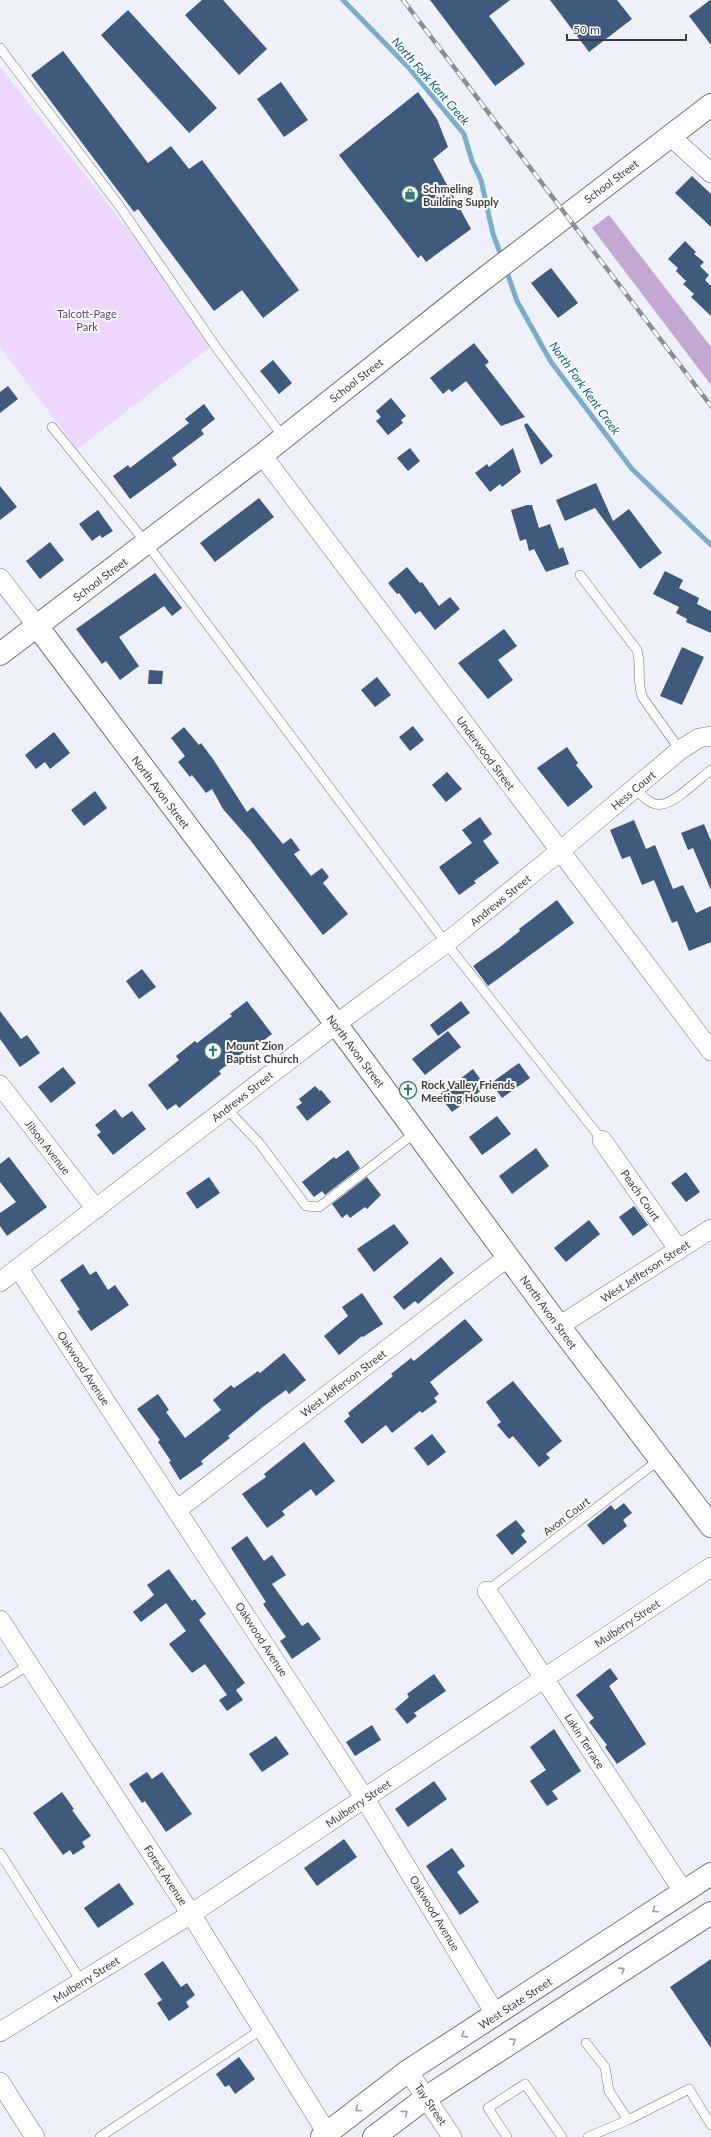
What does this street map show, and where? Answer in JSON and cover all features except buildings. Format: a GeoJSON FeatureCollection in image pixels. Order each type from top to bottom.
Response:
{"type":"FeatureCollection","features":[{"type":"Feature","properties":{"kind":"main road","name":"School Street"},"geometry":{"type":"LineString","coordinates":[[0,654],[147,544],[284,438],[476,285],[711,104]]}},
{"type":"Feature","properties":{"kind":"main road","name":"North Avon Street"},"geometry":{"type":"LineString","coordinates":[[37,626],[336,1024],[659,1460],[711,1526]]}},
{"type":"Feature","properties":{"kind":"main road","name":"West State Street"},"geometry":{"type":"LineString","coordinates":[[324,2135],[408,2071],[711,1874]]}},
{"type":"Feature","properties":{"kind":"main road"},"geometry":{"type":"LineString","coordinates":[[374,2137],[427,2097],[711,1912]]}},
{"type":"Feature","properties":{"kind":"street"},"geometry":{"type":"LineString","coordinates":[[670,136],[711,173]]}},
{"type":"Feature","properties":{"kind":"street","name":"Underwood Street"},"geometry":{"type":"LineString","coordinates":[[262,455],[711,1051]]}},
{"type":"Feature","properties":{"kind":"street","name":"North Avon Street"},"geometry":{"type":"LineString","coordinates":[[0,578],[37,626]]}},
{"type":"Feature","properties":{"kind":"street","name":"Hess Court"},"geometry":{"type":"LineString","coordinates":[[560,851],[680,750],[699,738],[711,736]]}},
{"type":"Feature","properties":{"kind":"street","name":"Andrews Street"},"geometry":{"type":"LineString","coordinates":[[0,1282],[19,1269],[336,1024],[446,943],[560,851]]}},
{"type":"Feature","properties":{"kind":"street","name":"Jilson Avenue"},"geometry":{"type":"LineString","coordinates":[[0,1085],[96,1209]]}},
{"type":"Feature","properties":{"kind":"street","name":"Peach Court"},"geometry":{"type":"LineString","coordinates":[[602,1140],[679,1250]]}},
{"type":"Feature","properties":{"kind":"street","name":"West Jefferson Street"},"geometry":{"type":"LineString","coordinates":[[559,1326],[711,1229]]}},
{"type":"Feature","properties":{"kind":"street","name":"West Jefferson Street"},"geometry":{"type":"LineString","coordinates":[[178,1509],[508,1257]]}},
{"type":"Feature","properties":{"kind":"street","name":"Oakwood Avenue"},"geometry":{"type":"LineString","coordinates":[[19,1269],[178,1509],[365,1798],[496,2015]]}},
{"type":"Feature","properties":{"kind":"street","name":"Mulberry Street"},"geometry":{"type":"LineString","coordinates":[[0,2032],[191,1914],[711,1567]]}},
{"type":"Feature","properties":{"kind":"street","name":"Lakin Terrace"},"geometry":{"type":"LineString","coordinates":[[487,1591],[683,1891]]}},
{"type":"Feature","properties":{"kind":"street","name":"Forest Avenue"},"geometry":{"type":"LineString","coordinates":[[0,1620],[191,1914],[262,2029],[324,2135]]}},
{"type":"Feature","properties":{"kind":"street","name":"Tay Street"},"geometry":{"type":"LineString","coordinates":[[408,2071],[427,2097],[452,2137]]}},
{"type":"Feature","properties":{"kind":"street"},"geometry":{"type":"LineString","coordinates":[[0,2082],[35,2137]]}},
{"type":"Feature","properties":{"kind":"lane"},"geometry":{"type":"LineString","coordinates":[[0,48],[118,204],[218,350],[284,438]]}},
{"type":"Feature","properties":{"kind":"lane"},"geometry":{"type":"LineString","coordinates":[[52,427],[147,544],[446,943],[602,1140]]}},
{"type":"Feature","properties":{"kind":"lane"},"geometry":{"type":"LineString","coordinates":[[580,575],[637,650],[640,663],[640,690],[643,698],[680,750]]}},
{"type":"Feature","properties":{"kind":"lane"},"geometry":{"type":"LineString","coordinates":[[635,788],[644,798],[653,803],[663,805],[674,799],[711,770]]}},
{"type":"Feature","properties":{"kind":"lane"},"geometry":{"type":"LineString","coordinates":[[226,1109],[260,1144],[306,1206],[319,1207],[416,1132]]}},
{"type":"Feature","properties":{"kind":"lane","name":"Avon Court"},"geometry":{"type":"LineString","coordinates":[[487,1591],[659,1460]]}},
{"type":"Feature","properties":{"kind":"lane"},"geometry":{"type":"LineString","coordinates":[[0,1683],[29,1665]]}},
{"type":"Feature","properties":{"kind":"lane"},"geometry":{"type":"LineString","coordinates":[[0,1853],[81,1981]]}},
{"type":"Feature","properties":{"kind":"lane"},"geometry":{"type":"LineString","coordinates":[[100,2137],[262,2029]]}},
{"type":"Feature","properties":{"kind":"lane"},"geometry":{"type":"LineString","coordinates":[[586,2043],[604,2067],[609,2090],[628,2120]]}},
{"type":"Feature","properties":{"kind":"lane"},"geometry":{"type":"LineString","coordinates":[[507,2137],[488,2108],[525,2084],[562,2137]]}},
{"type":"Feature","properties":{"kind":"lane"},"geometry":{"type":"LineString","coordinates":[[588,2137],[628,2120],[689,2089],[711,2125]]}},
{"type":"Feature","properties":{"kind":"green space","name":"Talcott-Page Park"},"geometry":{"type":"Polygon","coordinates":[[[0,67],[148,255],[213,345],[77,449],[0,347],[0,67]]]}},
{"type":"Feature","properties":{"kind":"shaded area"},"geometry":{"type":"Polygon","coordinates":[[[609,215],[711,347],[711,385],[592,228],[609,215]]]}},
{"type":"Feature","properties":{"kind":"waterway","name":"North Fork Kent Creek"},"geometry":{"type":"LineString","coordinates":[[343,0],[409,68],[464,134],[472,161],[481,180],[493,234],[502,258]]}},
{"type":"Feature","properties":{"kind":"waterway","name":"North Fork Kent Creek"},"geometry":{"type":"LineString","coordinates":[[506,269],[517,301],[551,362],[632,469],[711,545]]}},
{"type":"Feature","properties":{"kind":"railway"},"geometry":{"type":"LineString","coordinates":[[403,0],[711,406]]}},
{"type":"Feature","properties":{"kind":"place","name":"Schmeling Building Supply"},"geometry":{"type":"Point","coordinates":[410,194]}},
{"type":"Feature","properties":{"kind":"place","name":"Mount Zion Baptist Church"},"geometry":{"type":"Point","coordinates":[213,1051]}},
{"type":"Feature","properties":{"kind":"place","name":"Rock Valley Friends Meeting House"},"geometry":{"type":"Point","coordinates":[408,1090]}}]}
